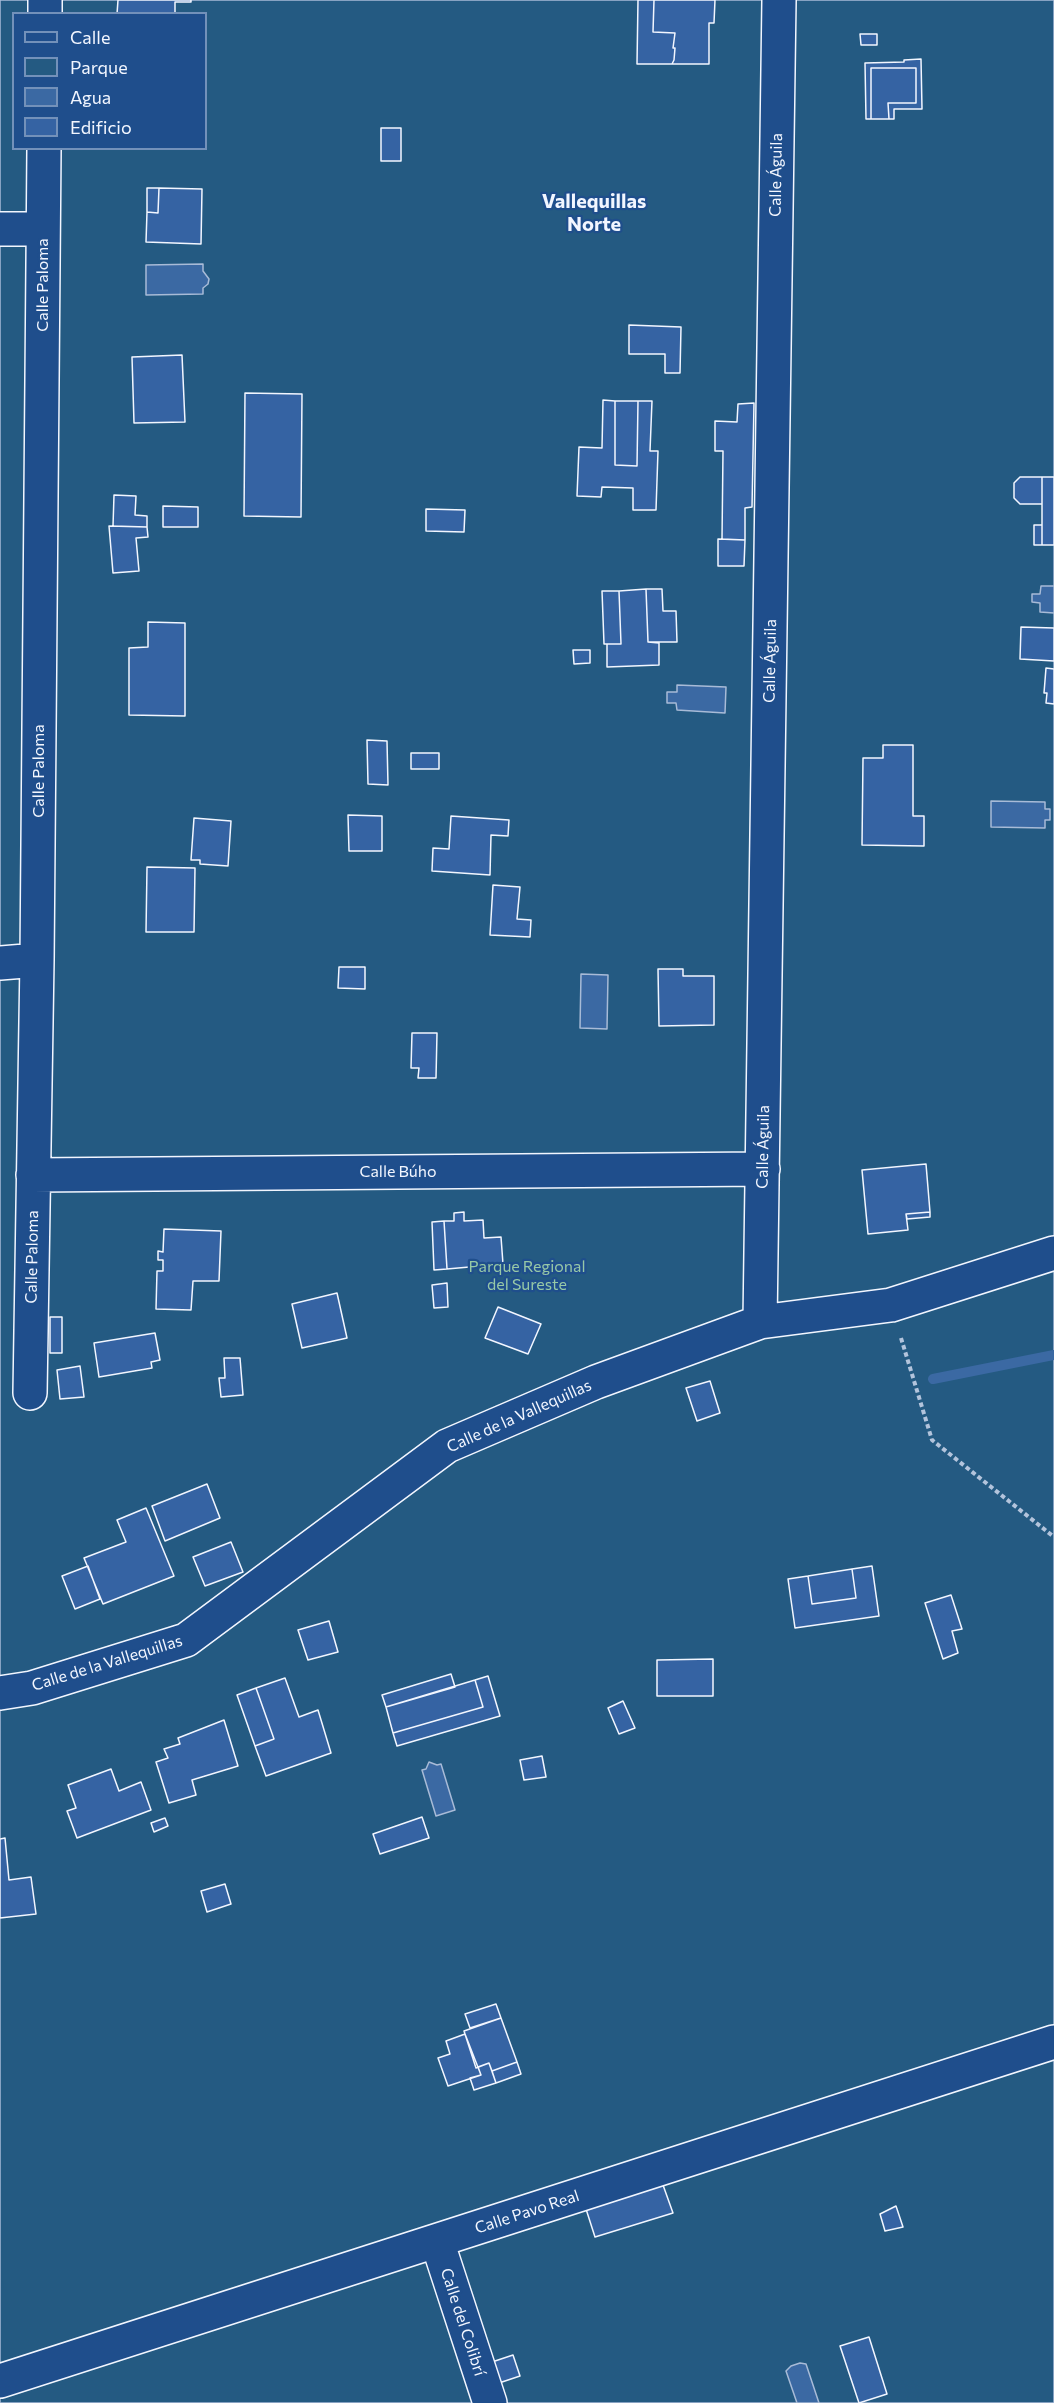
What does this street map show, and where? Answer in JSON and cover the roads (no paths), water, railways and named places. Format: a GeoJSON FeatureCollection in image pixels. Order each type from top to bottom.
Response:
{"type":"FeatureCollection","features":[{"type":"Feature","properties":{"kind":"street","name":"Calle Águila"},"geometry":{"type":"LineString","coordinates":[[760,1322],[779,0]]}},
{"type":"Feature","properties":{"kind":"street","name":"Calle Paloma"},"geometry":{"type":"LineString","coordinates":[[30,1393],[38,960],[44,150]]}},
{"type":"Feature","properties":{"kind":"street"},"geometry":{"type":"LineString","coordinates":[[0,229],[44,229]]}},
{"type":"Feature","properties":{"kind":"street"},"geometry":{"type":"LineString","coordinates":[[0,963],[38,960]]}},
{"type":"Feature","properties":{"kind":"street","name":"Calle Búho"},"geometry":{"type":"LineString","coordinates":[[33,1174],[763,1169]]}},
{"type":"Feature","properties":{"kind":"street","name":"Calle de la Vallequillas"},"geometry":{"type":"LineString","coordinates":[[0,1693],[32,1688],[186,1640],[447,1446],[596,1382],[760,1322],[891,1305],[1054,1253]]}},
{"type":"Feature","properties":{"kind":"street","name":"Calle Pavo Real"},"geometry":{"type":"LineString","coordinates":[[0,2381],[1054,2042]]}},
{"type":"Feature","properties":{"kind":"street","name":"Calle del Colibrí"},"geometry":{"type":"LineString","coordinates":[[437,2241],[490,2403]]}},
{"type":"Feature","properties":{"kind":"water"},"geometry":{"type":"Polygon","coordinates":[[[203,264],[203,271],[209,279],[208,284],[203,288],[203,294],[146,295],[146,265],[203,264]]]}},
{"type":"Feature","properties":{"kind":"water"},"geometry":{"type":"Polygon","coordinates":[[[1041,586],[1054,586],[1054,613],[1040,612],[1040,603],[1032,602],[1032,594],[1040,594],[1041,586]]]}},
{"type":"Feature","properties":{"kind":"water"},"geometry":{"type":"Polygon","coordinates":[[[677,685],[726,687],[725,713],[677,710],[676,703],[667,703],[667,692],[677,692],[677,685]]]}},
{"type":"Feature","properties":{"kind":"water"},"geometry":{"type":"Polygon","coordinates":[[[991,801],[1045,802],[1045,809],[1050,809],[1050,820],[1045,820],[1045,828],[991,827],[991,801]]]}},
{"type":"Feature","properties":{"kind":"water"},"geometry":{"type":"Polygon","coordinates":[[[581,974],[608,975],[607,1029],[580,1028],[581,974]]]}},
{"type":"Feature","properties":{"kind":"water"},"geometry":{"type":"Polygon","coordinates":[[[429,1762],[441,1764],[455,1810],[436,1816],[422,1770],[426,1769],[429,1762]]]}},
{"type":"Feature","properties":{"kind":"water"},"geometry":{"type":"Polygon","coordinates":[[[806,2364],[819,2403],[797,2403],[786,2371],[791,2366],[806,2364]]]}},
{"type":"Feature","properties":{"kind":"waterway"},"geometry":{"type":"LineString","coordinates":[[933,1379],[1054,1355]]}},
{"type":"Feature","properties":{"kind":"district","name":"Vallequillas Norte"},"geometry":{"type":"Point","coordinates":[594,212]}},
{"type":"Feature","properties":{"kind":"park label","name":"Parque Regional del Sureste"},"geometry":{"type":"Point","coordinates":[527,1276]}}]}
